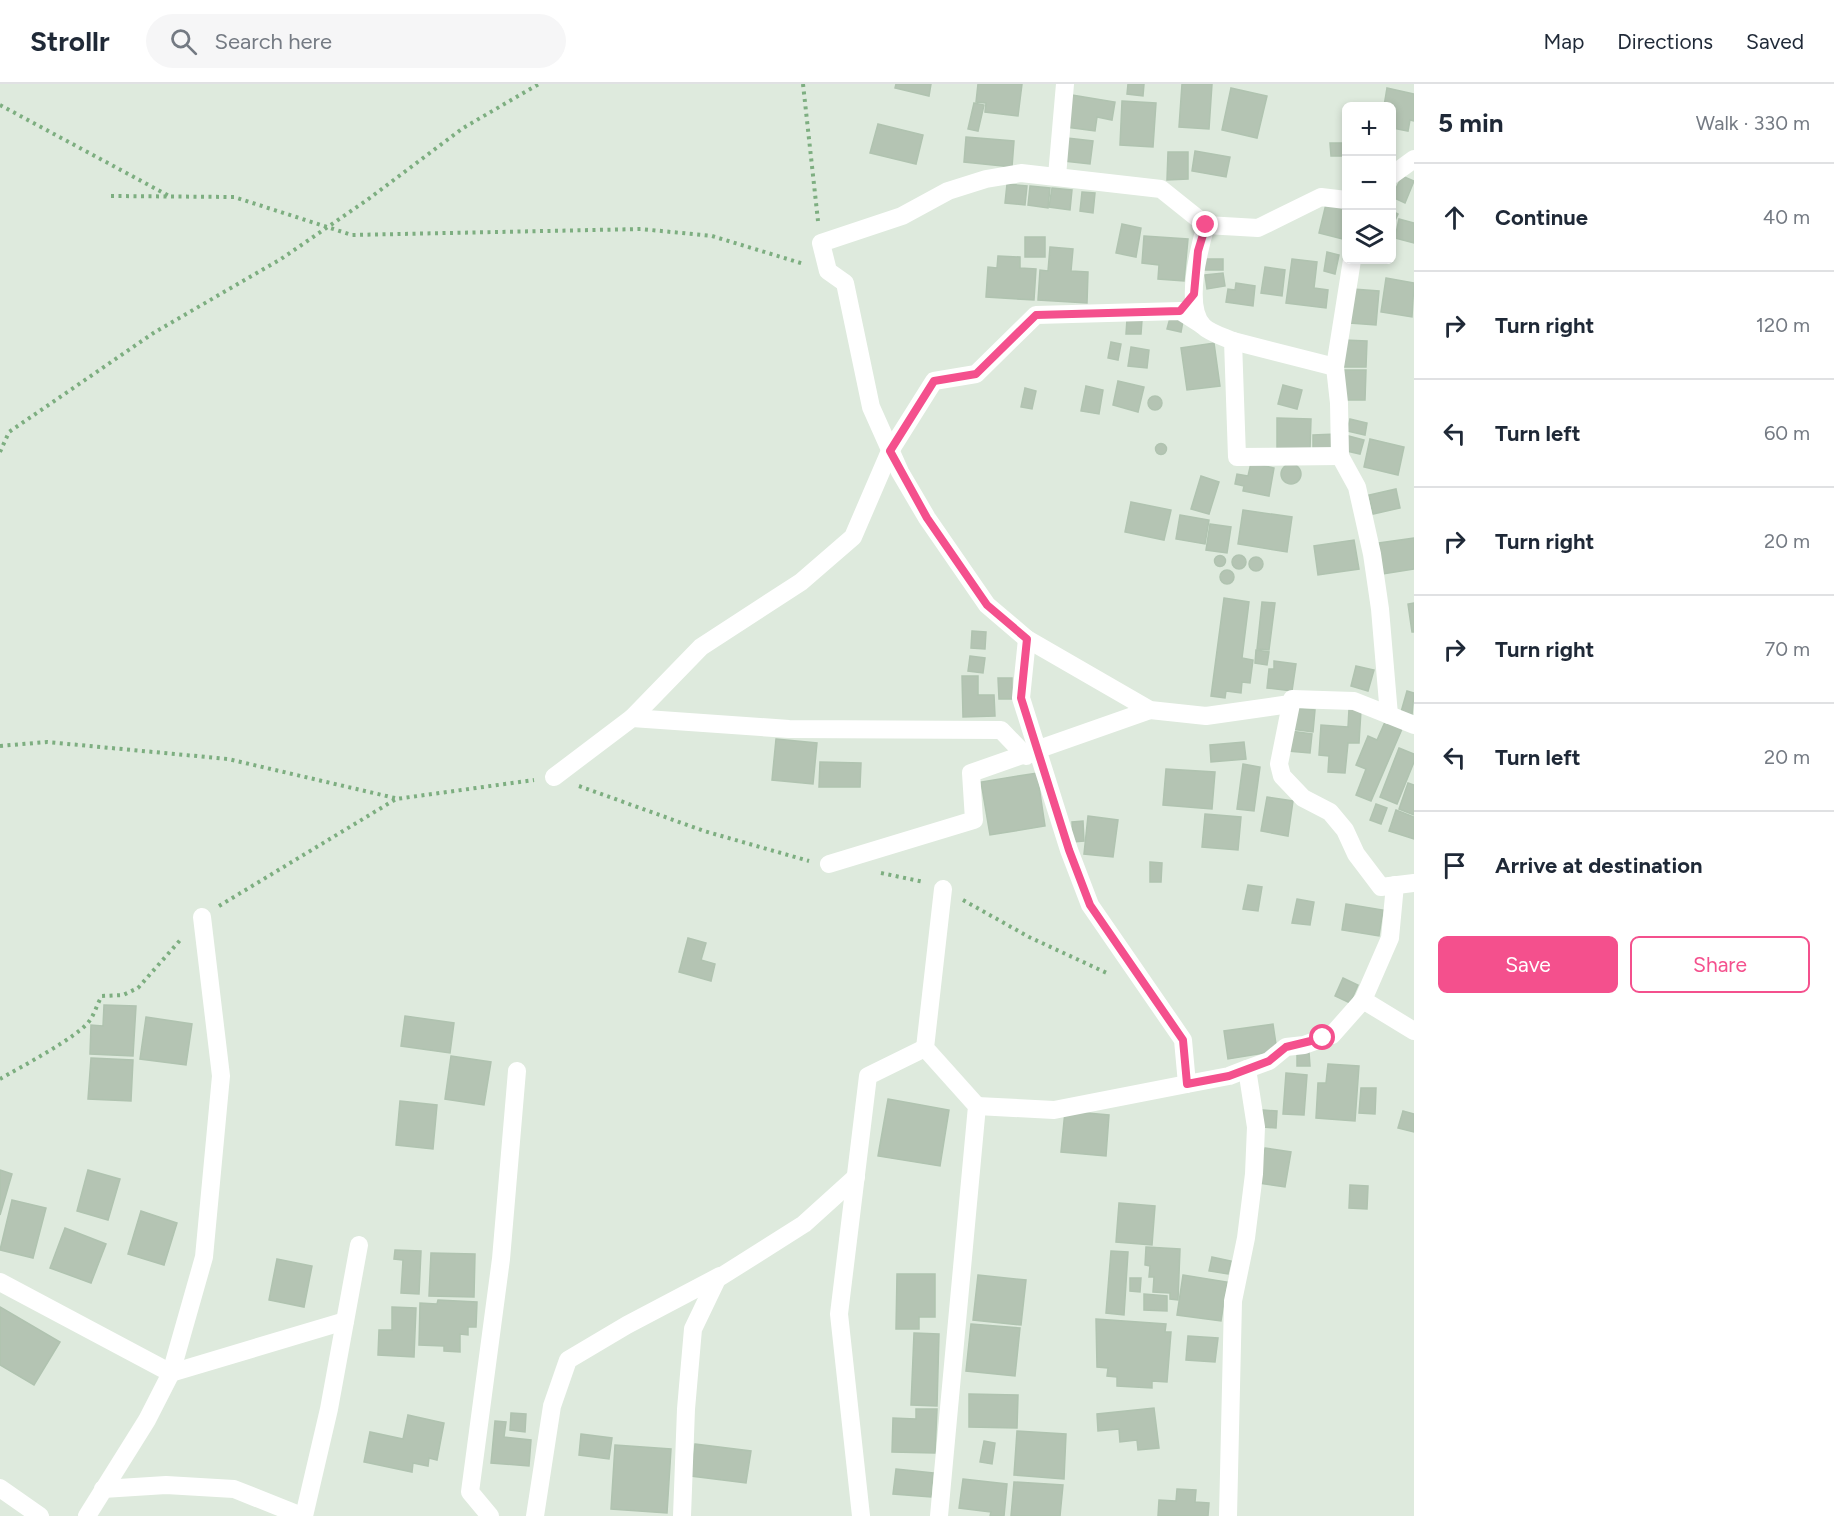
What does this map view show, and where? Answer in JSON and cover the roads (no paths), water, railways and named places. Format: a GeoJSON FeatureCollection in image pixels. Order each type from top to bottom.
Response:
{"type":"FeatureCollection","features":[{"type":"Feature","properties":{"kind":"street"},"geometry":{"type":"LineString","coordinates":[[1057,176],[1065,84]]}},
{"type":"Feature","properties":{"kind":"street"},"geometry":{"type":"LineString","coordinates":[[1396,172],[1414,159]]}},
{"type":"Feature","properties":{"kind":"street"},"geometry":{"type":"LineString","coordinates":[[1290,704],[1206,716],[1150,710],[1027,639],[987,605],[927,518],[890,451],[871,407],[845,283],[828,271],[821,243],[902,216],[948,191],[986,178],[1021,172],[1161,189],[1206,225],[1258,228],[1321,197],[1342,199]]}},
{"type":"Feature","properties":{"kind":"street"},"geometry":{"type":"LineString","coordinates":[[1204,326],[1195,311],[1194,294],[1198,251],[1206,225]]}},
{"type":"Feature","properties":{"kind":"street"},"geometry":{"type":"LineString","coordinates":[[1351,264],[1335,367],[1339,403],[1340,456],[1357,487],[1372,554],[1380,609],[1389,715]]}},
{"type":"Feature","properties":{"kind":"street"},"geometry":{"type":"LineString","coordinates":[[1180,311],[1194,294]]}},
{"type":"Feature","properties":{"kind":"street"},"geometry":{"type":"LineString","coordinates":[[554,777],[632,718],[701,647],[801,582],[853,537],[890,451],[934,381],[976,374],[1036,315],[1180,311],[1233,341],[1335,367]]}},
{"type":"Feature","properties":{"kind":"street"},"geometry":{"type":"LineString","coordinates":[[1233,341],[1238,457],[1340,456]]}},
{"type":"Feature","properties":{"kind":"street"},"geometry":{"type":"LineString","coordinates":[[1027,639],[1021,698],[1032,753],[1090,905],[1183,1040],[1187,1084]]}},
{"type":"Feature","properties":{"kind":"street"},"geometry":{"type":"LineString","coordinates":[[1414,725],[1354,701],[1292,699],[1279,764],[1282,776],[1303,798],[1330,812],[1345,830],[1356,854],[1381,887],[1414,883]]}},
{"type":"Feature","properties":{"kind":"street"},"geometry":{"type":"LineString","coordinates":[[829,864],[974,820],[971,773],[1150,710]]}},
{"type":"Feature","properties":{"kind":"street"},"geometry":{"type":"LineString","coordinates":[[632,718],[789,729],[1001,730],[1032,753]]}},
{"type":"Feature","properties":{"kind":"street"},"geometry":{"type":"LineString","coordinates":[[944,889],[925,1048],[977,1107],[1053,1110],[1229,1076],[1269,1061],[1286,1047],[1304,1045],[1332,1035],[1363,1000],[1390,938],[1395,885]]}},
{"type":"Feature","properties":{"kind":"street"},"geometry":{"type":"LineString","coordinates":[[87,1516],[147,1420],[171,1372],[204,1257],[220,1076],[202,917]]}},
{"type":"Feature","properties":{"kind":"street"},"geometry":{"type":"LineString","coordinates":[[1363,1000],[1414,1031]]}},
{"type":"Feature","properties":{"kind":"street"},"geometry":{"type":"LineString","coordinates":[[861,1516],[839,1314],[868,1076],[925,1048]]}},
{"type":"Feature","properties":{"kind":"street"},"geometry":{"type":"LineString","coordinates":[[1228,1516],[1233,1301],[1246,1238],[1254,1174],[1256,1127],[1247,1069]]}},
{"type":"Feature","properties":{"kind":"street"},"geometry":{"type":"LineString","coordinates":[[490,1516],[470,1492],[501,1259],[517,1071]]}},
{"type":"Feature","properties":{"kind":"street"},"geometry":{"type":"LineString","coordinates":[[939,1516],[977,1107]]}},
{"type":"Feature","properties":{"kind":"street"},"geometry":{"type":"LineString","coordinates":[[682,1516],[686,1409],[693,1329],[717,1278],[804,1224],[856,1176]]}},
{"type":"Feature","properties":{"kind":"street"},"geometry":{"type":"LineString","coordinates":[[103,1489],[166,1485],[234,1489],[303,1516],[329,1409],[359,1245]]}},
{"type":"Feature","properties":{"kind":"street"},"geometry":{"type":"LineString","coordinates":[[535,1516],[552,1406],[568,1360],[627,1324],[724,1274]]}},
{"type":"Feature","properties":{"kind":"street"},"geometry":{"type":"LineString","coordinates":[[0,1282],[171,1372],[345,1321]]}},
{"type":"Feature","properties":{"kind":"street"},"geometry":{"type":"LineString","coordinates":[[0,1488],[40,1516]]}}]}
